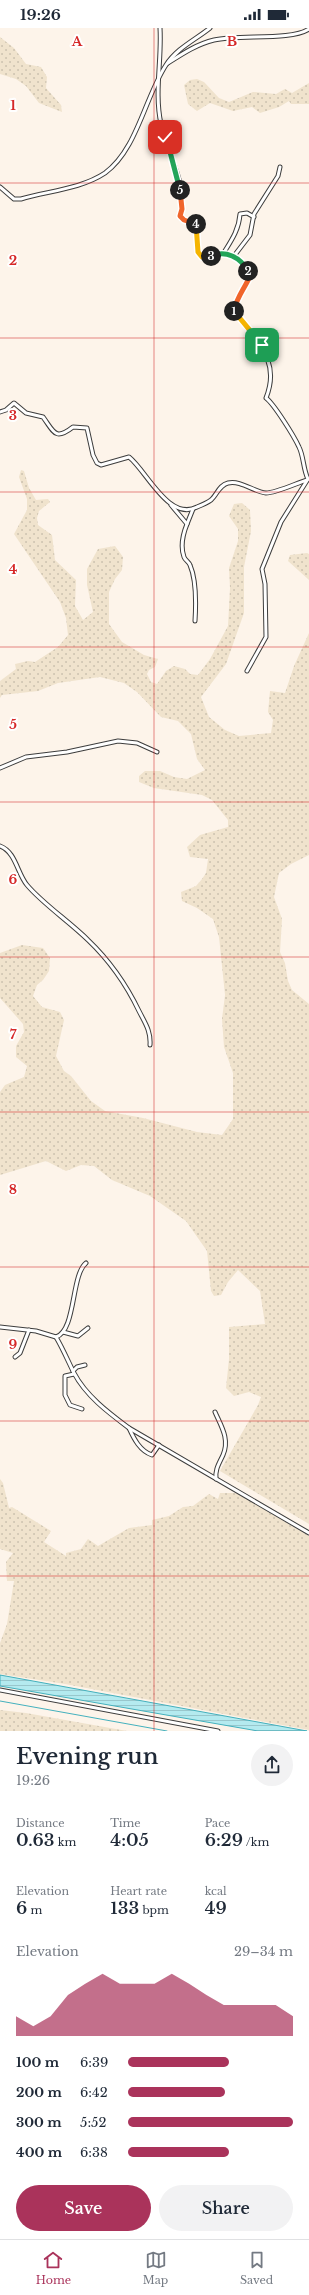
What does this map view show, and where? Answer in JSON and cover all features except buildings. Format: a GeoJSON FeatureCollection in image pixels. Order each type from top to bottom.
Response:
{"type":"FeatureCollection","features":[{"type":"Feature","properties":{"kind":"street"},"geometry":{"type":"LineString","coordinates":[[160,28],[158,78],[161,124],[180,187],[182,209],[180,216],[184,220],[196,224],[198,252],[202,257],[223,254],[234,256],[247,269],[250,276],[245,290],[236,302],[234,311],[262,345],[269,365],[270,389],[266,398],[271,401],[277,414],[286,425],[299,447],[309,480]]}},
{"type":"Feature","properties":{"kind":"street"},"geometry":{"type":"LineString","coordinates":[[0,187],[14,199],[21,199],[71,187],[104,173],[116,163],[129,145],[158,78],[166,64],[176,52],[210,28]]}},
{"type":"Feature","properties":{"kind":"street"},"geometry":{"type":"LineString","coordinates":[[166,64],[202,44],[215,40],[255,35],[285,36],[309,29]]}},
{"type":"Feature","properties":{"kind":"street"},"geometry":{"type":"LineString","coordinates":[[234,256],[250,235],[254,214],[278,176],[280,167]]}},
{"type":"Feature","properties":{"kind":"street"},"geometry":{"type":"LineString","coordinates":[[223,254],[234,236],[239,224],[240,214],[247,213],[254,217]]}},
{"type":"Feature","properties":{"kind":"street"},"geometry":{"type":"LineString","coordinates":[[0,412],[6,410],[14,403],[17,404],[26,413],[43,417],[53,432],[58,435],[64,434],[73,427],[87,428],[93,455],[97,463],[102,465],[129,457],[148,477],[156,490],[187,524]]}},
{"type":"Feature","properties":{"kind":"street"},"geometry":{"type":"LineString","coordinates":[[170,504],[184,509],[193,509],[211,499],[219,489],[227,483],[235,483],[268,493],[309,480]]}},
{"type":"Feature","properties":{"kind":"street"},"geometry":{"type":"LineString","coordinates":[[247,671],[266,637],[265,584],[262,569],[281,522],[309,480]]}},
{"type":"Feature","properties":{"kind":"street"},"geometry":{"type":"LineString","coordinates":[[193,509],[182,534],[184,558],[190,564],[195,593],[195,620]]}},
{"type":"Feature","properties":{"kind":"street"},"geometry":{"type":"LineString","coordinates":[[0,768],[26,757],[67,752],[118,741],[137,742],[157,752]]}},
{"type":"Feature","properties":{"kind":"street"},"geometry":{"type":"LineString","coordinates":[[0,846],[10,854],[26,884],[89,940],[130,991],[150,1034],[150,1045]]}},
{"type":"Feature","properties":{"kind":"street"},"geometry":{"type":"LineString","coordinates":[[56,1337],[63,1332],[79,1279],[86,1263]]}},
{"type":"Feature","properties":{"kind":"street"},"geometry":{"type":"LineString","coordinates":[[0,1327],[29,1330],[56,1337],[74,1372],[104,1409],[129,1428],[309,1534]]}},
{"type":"Feature","properties":{"kind":"street"},"geometry":{"type":"LineString","coordinates":[[63,1332],[78,1336],[88,1328]]}},
{"type":"Feature","properties":{"kind":"street"},"geometry":{"type":"LineString","coordinates":[[15,1357],[20,1353],[29,1330]]}},
{"type":"Feature","properties":{"kind":"street"},"geometry":{"type":"LineString","coordinates":[[82,1409],[70,1404],[65,1395],[65,1376],[74,1372],[77,1367],[85,1365]]}},
{"type":"Feature","properties":{"kind":"street"},"geometry":{"type":"LineString","coordinates":[[215,1412],[226,1438],[224,1453],[216,1469],[216,1479]]}},
{"type":"Feature","properties":{"kind":"street"},"geometry":{"type":"LineString","coordinates":[[129,1428],[136,1441],[147,1453],[152,1455],[159,1445]]}},
{"type":"Feature","properties":{"kind":"street"},"geometry":{"type":"LineString","coordinates":[[0,1690],[218,1731]]}},
{"type":"Feature","properties":{"kind":"shaded area"},"geometry":{"type":"Polygon","coordinates":[[[0,37],[14,48],[26,64],[41,67],[47,77],[46,88],[61,105],[62,112],[39,103],[26,86],[16,79],[0,74],[0,37]]]}},
{"type":"Feature","properties":{"kind":"shaded area"},"geometry":{"type":"Polygon","coordinates":[[[197,79],[204,82],[219,98],[229,102],[253,92],[276,94],[285,89],[292,93],[309,83],[309,104],[291,104],[289,101],[279,107],[260,113],[252,107],[233,111],[210,103],[197,111],[188,104],[184,85],[190,80],[197,79]]]}},
{"type":"Feature","properties":{"kind":"shaded area"},"geometry":{"type":"Polygon","coordinates":[[[21,470],[24,471],[29,488],[36,500],[48,499],[50,502],[39,511],[37,518],[38,525],[52,535],[55,560],[76,580],[75,606],[83,620],[93,612],[87,585],[87,569],[98,549],[115,546],[123,557],[122,570],[115,579],[109,592],[109,624],[122,642],[144,655],[158,659],[155,667],[149,670],[147,674],[151,682],[157,684],[166,671],[174,666],[185,669],[190,674],[198,675],[210,659],[228,626],[230,588],[229,568],[238,541],[238,529],[229,516],[234,504],[242,503],[250,510],[251,531],[244,567],[244,613],[226,664],[201,697],[209,717],[225,730],[239,736],[271,733],[273,720],[268,712],[270,691],[285,693],[294,666],[309,633],[309,855],[291,864],[279,873],[274,897],[282,919],[280,952],[285,963],[288,981],[292,990],[309,1004],[309,1524],[220,1471],[258,1405],[261,1397],[249,1392],[234,1396],[226,1388],[229,1359],[229,1327],[265,1324],[260,1291],[238,1270],[228,1282],[221,1295],[214,1296],[211,1291],[207,1251],[186,1221],[150,1196],[112,1180],[94,1166],[81,1165],[66,1171],[46,1161],[0,1175],[0,1092],[5,1085],[24,1077],[27,1066],[16,1057],[16,1046],[24,1032],[23,1024],[0,998],[0,953],[22,945],[43,948],[50,958],[49,971],[43,980],[37,985],[33,996],[42,1007],[60,1012],[64,1020],[56,1056],[64,1071],[71,1076],[91,1101],[105,1111],[143,1118],[197,1132],[222,1135],[233,1119],[233,1073],[224,1047],[222,1019],[225,995],[219,937],[213,919],[197,908],[182,901],[181,892],[196,886],[202,879],[206,873],[208,859],[190,857],[187,847],[200,835],[228,827],[228,820],[212,800],[202,795],[154,788],[139,782],[139,776],[145,771],[160,771],[174,777],[187,779],[205,770],[197,759],[191,734],[178,721],[161,717],[137,692],[124,683],[100,677],[58,683],[38,691],[2,695],[0,698],[0,681],[16,669],[15,664],[28,661],[35,662],[58,647],[68,635],[66,618],[60,602],[14,534],[27,510],[27,499],[19,477],[21,470]]]}},
{"type":"Feature","properties":{"kind":"shaded area"},"geometry":{"type":"Polygon","coordinates":[[[309,554],[309,580],[288,561],[290,555],[309,554]]]}},
{"type":"Feature","properties":{"kind":"shaded area"},"geometry":{"type":"Polygon","coordinates":[[[0,1479],[3,1483],[9,1508],[12,1507],[51,1531],[44,1542],[66,1556],[66,1553],[81,1549],[88,1539],[98,1546],[129,1528],[152,1525],[152,1520],[169,1516],[183,1507],[193,1506],[209,1494],[218,1499],[220,1493],[236,1493],[309,1536],[309,1730],[65,1684],[0,1674],[0,1643],[7,1624],[14,1581],[7,1581],[6,1562],[13,1553],[0,1549],[0,1479]]]}},
{"type":"Feature","properties":{"kind":"shaded area"},"geometry":{"type":"Polygon","coordinates":[[[0,1710],[26,1713],[127,1731],[0,1731],[0,1710]]]}},
{"type":"Feature","properties":{"kind":"water"},"geometry":{"type":"Polygon","coordinates":[[[0,1675],[307,1731],[258,1731],[0,1686],[0,1675]]]}},
{"type":"Feature","properties":{"kind":"waterway"},"geometry":{"type":"LineString","coordinates":[[0,1701],[167,1731]]}},
{"type":"Feature","properties":{"kind":"route"},"geometry":{"type":"LineString","coordinates":[[165,137],[180,187],[182,209],[180,216],[184,220],[196,224],[198,252],[202,257],[210,257],[219,253],[234,256],[247,269],[250,276],[245,290],[236,302],[234,311],[262,345]]}}]}
